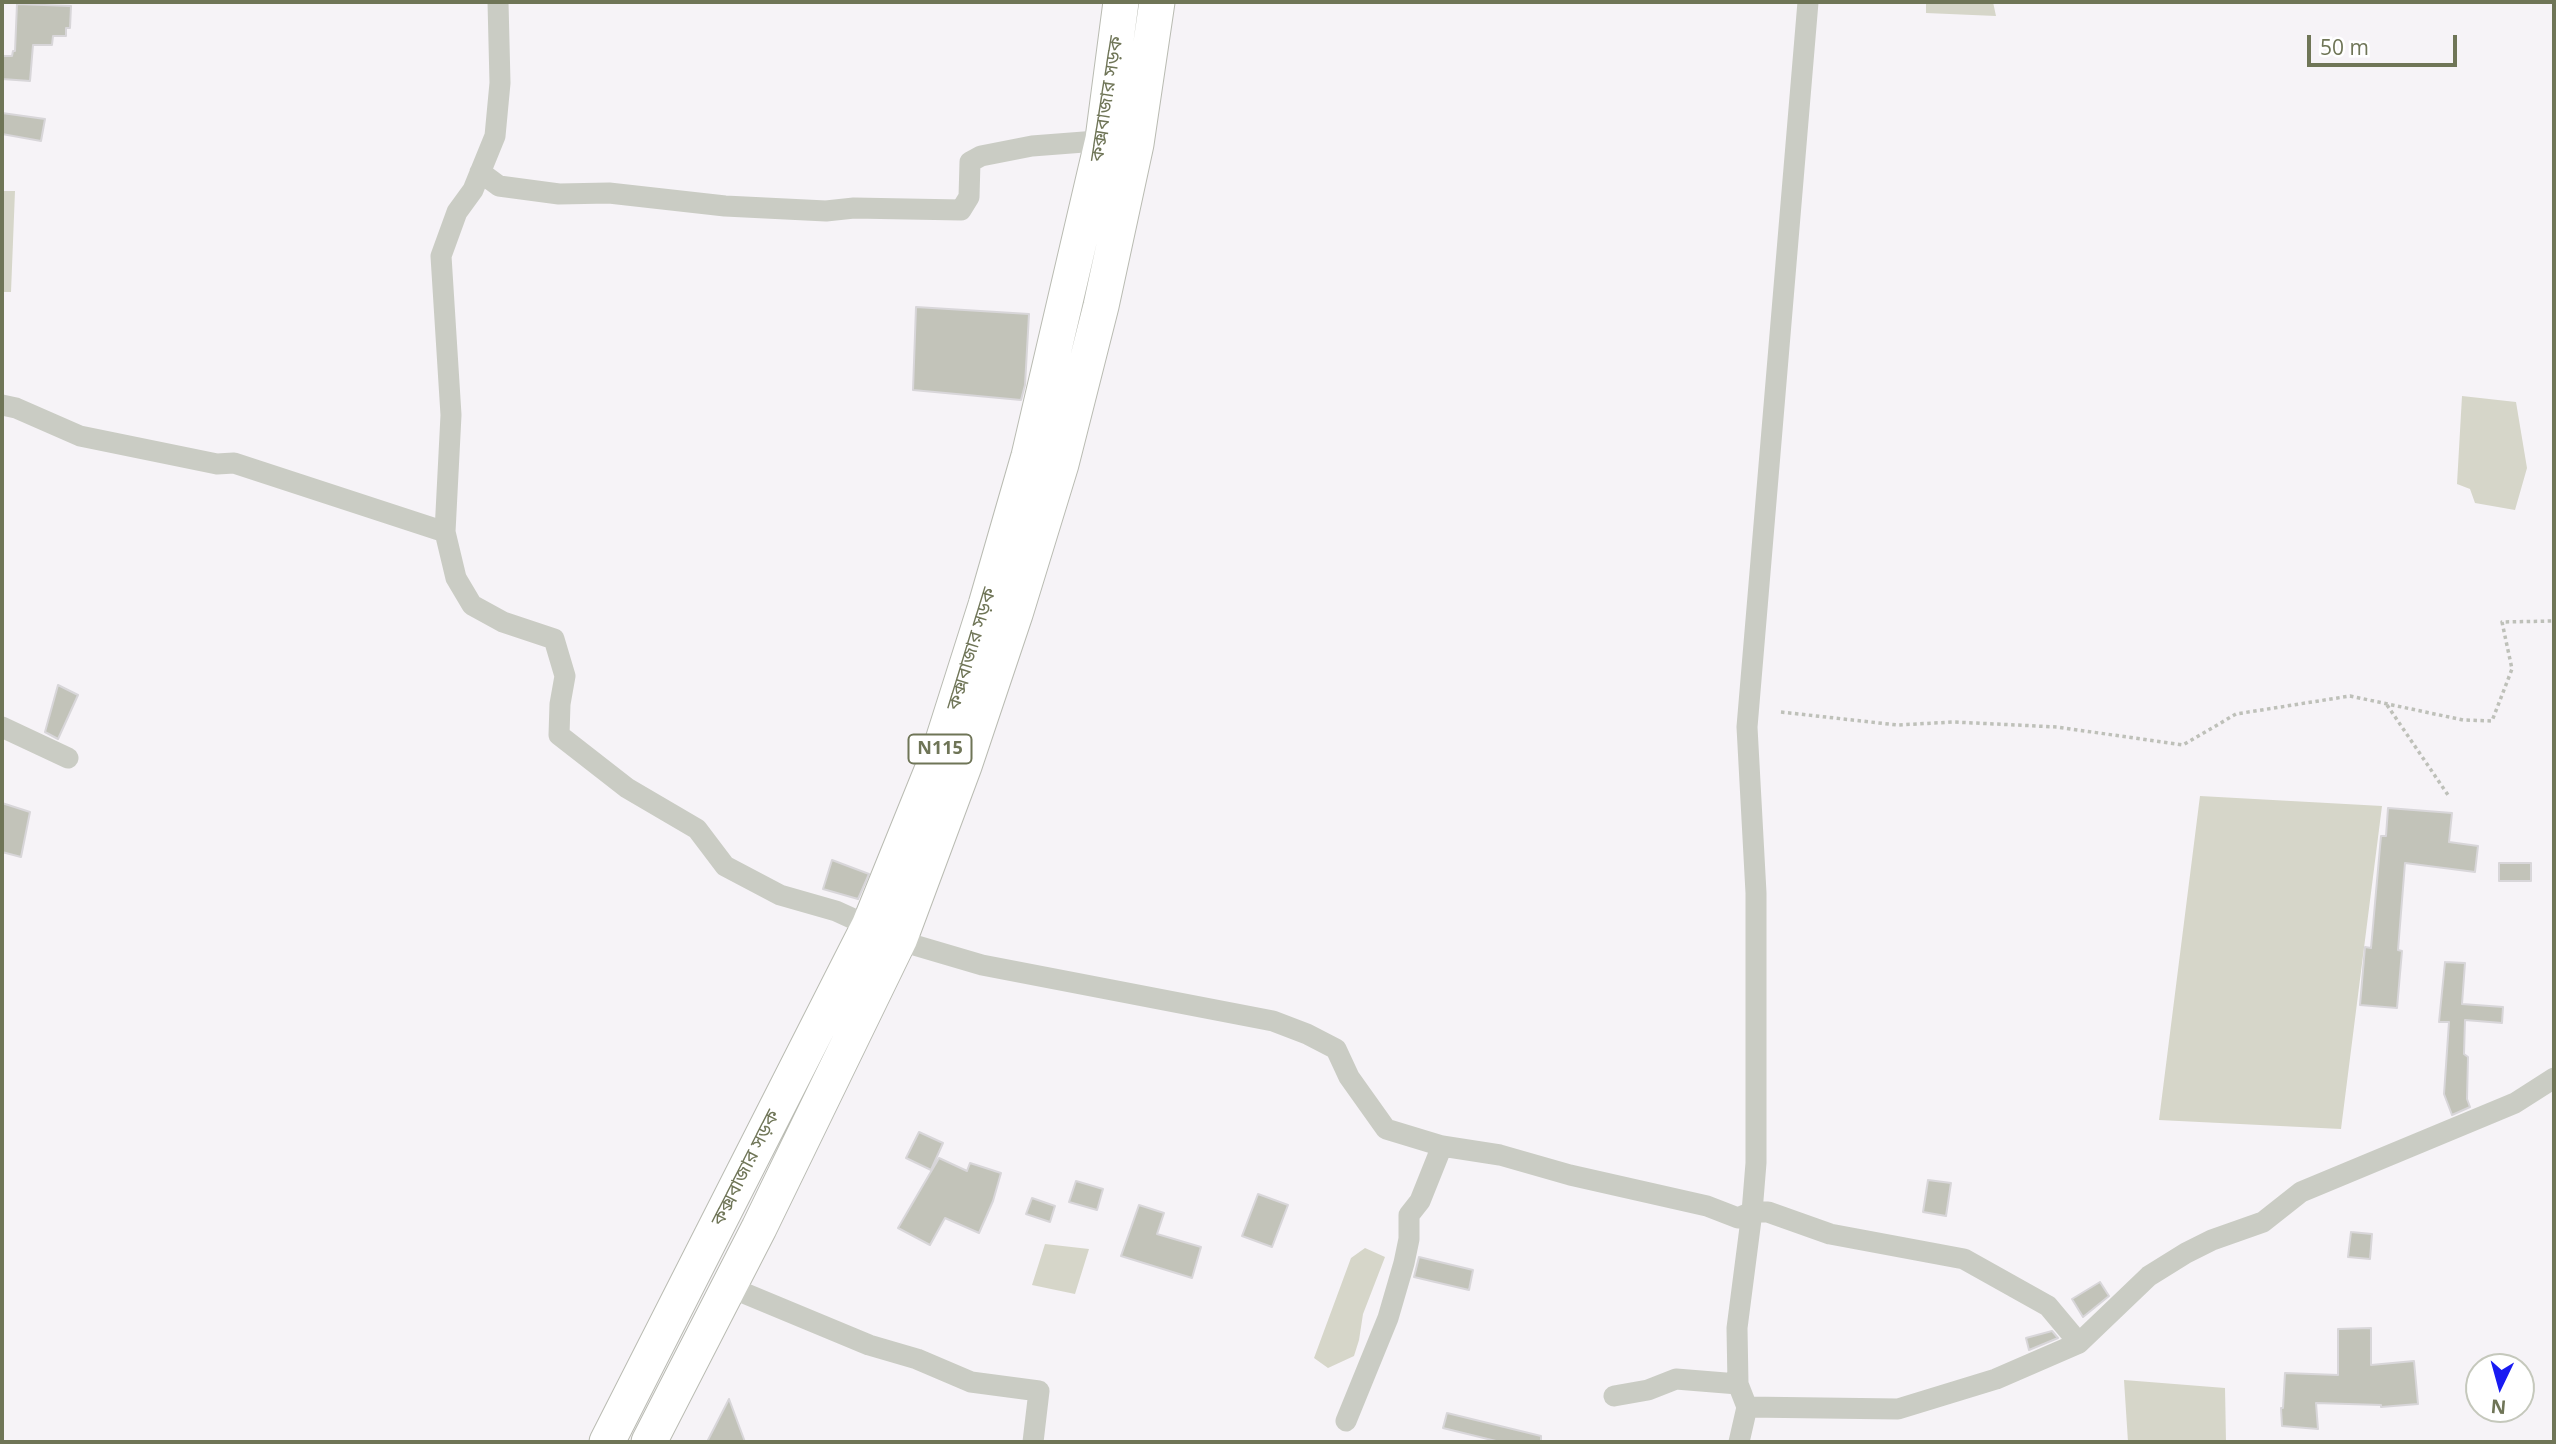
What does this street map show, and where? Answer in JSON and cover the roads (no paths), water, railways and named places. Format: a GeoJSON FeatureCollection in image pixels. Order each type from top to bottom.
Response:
{"type":"FeatureCollection","features":[{"type":"Feature","properties":{"kind":"highway","name":"কক্সবাজার সড়ক"},"geometry":{"type":"LineString","coordinates":[[607,1442],[884,932],[964,766],[1061,464],[1101,306],[1120,141],[1121,2]]}},
{"type":"Feature","properties":{"kind":"highway","name":"কক্সবাজার সড়ক"},"geometry":{"type":"LineString","coordinates":[[1120,141],[1157,2]]}},
{"type":"Feature","properties":{"kind":"highway","name":"কক্সবাজার সড়ক"},"geometry":{"type":"LineString","coordinates":[[649,1442],[759,1228],[884,932]]}},
{"type":"Feature","properties":{"kind":"street"},"geometry":{"type":"LineString","coordinates":[[498,2],[500,83],[495,136],[473,190],[457,212],[441,256],[451,415],[445,532],[456,578],[472,605],[503,622],[554,639],[565,676],[560,704],[559,736],[627,788],[697,829],[725,866],[780,895],[836,911],[914,945],[982,965],[1273,1021],[1307,1034],[1336,1049],[1349,1077],[1386,1129],[1442,1146],[1500,1155],[1570,1175],[1707,1206],[1738,1218],[1752,1212],[1768,1212],[1830,1234],[1964,1259],[2048,1306],[2079,1343]]}},
{"type":"Feature","properties":{"kind":"street"},"geometry":{"type":"LineString","coordinates":[[1739,1442],[1746,1407],[1738,1384],[1737,1328],[1756,1163],[1756,893],[1747,727],[1808,2]]}},
{"type":"Feature","properties":{"kind":"street"},"geometry":{"type":"LineString","coordinates":[[480,173],[499,186],[559,194],[608,193],[724,206],[826,211],[854,208],[961,210],[970,197],[970,162],[981,156],[1032,146],[1120,141]]}},
{"type":"Feature","properties":{"kind":"street"},"geometry":{"type":"LineString","coordinates":[[2,405],[16,408],[80,436],[217,464],[234,463],[445,532]]}},
{"type":"Feature","properties":{"kind":"street"},"geometry":{"type":"LineString","coordinates":[[2,727],[68,758]]}},
{"type":"Feature","properties":{"kind":"street"},"geometry":{"type":"LineString","coordinates":[[1746,1407],[1898,1409],[1996,1379],[2079,1343],[2149,1276],[2186,1253],[2212,1240],[2263,1222],[2301,1192],[2515,1103],[2554,1078]]}},
{"type":"Feature","properties":{"kind":"street"},"geometry":{"type":"LineString","coordinates":[[1346,1421],[1388,1318],[1409,1239],[1409,1215],[1420,1201],[1442,1146]]}},
{"type":"Feature","properties":{"kind":"street"},"geometry":{"type":"LineString","coordinates":[[727,1286],[869,1345],[916,1359],[971,1381],[1039,1391],[1033,1442]]}},
{"type":"Feature","properties":{"kind":"street"},"geometry":{"type":"LineString","coordinates":[[1614,1396],[1648,1390],[1676,1379],[1738,1384]]}}]}
